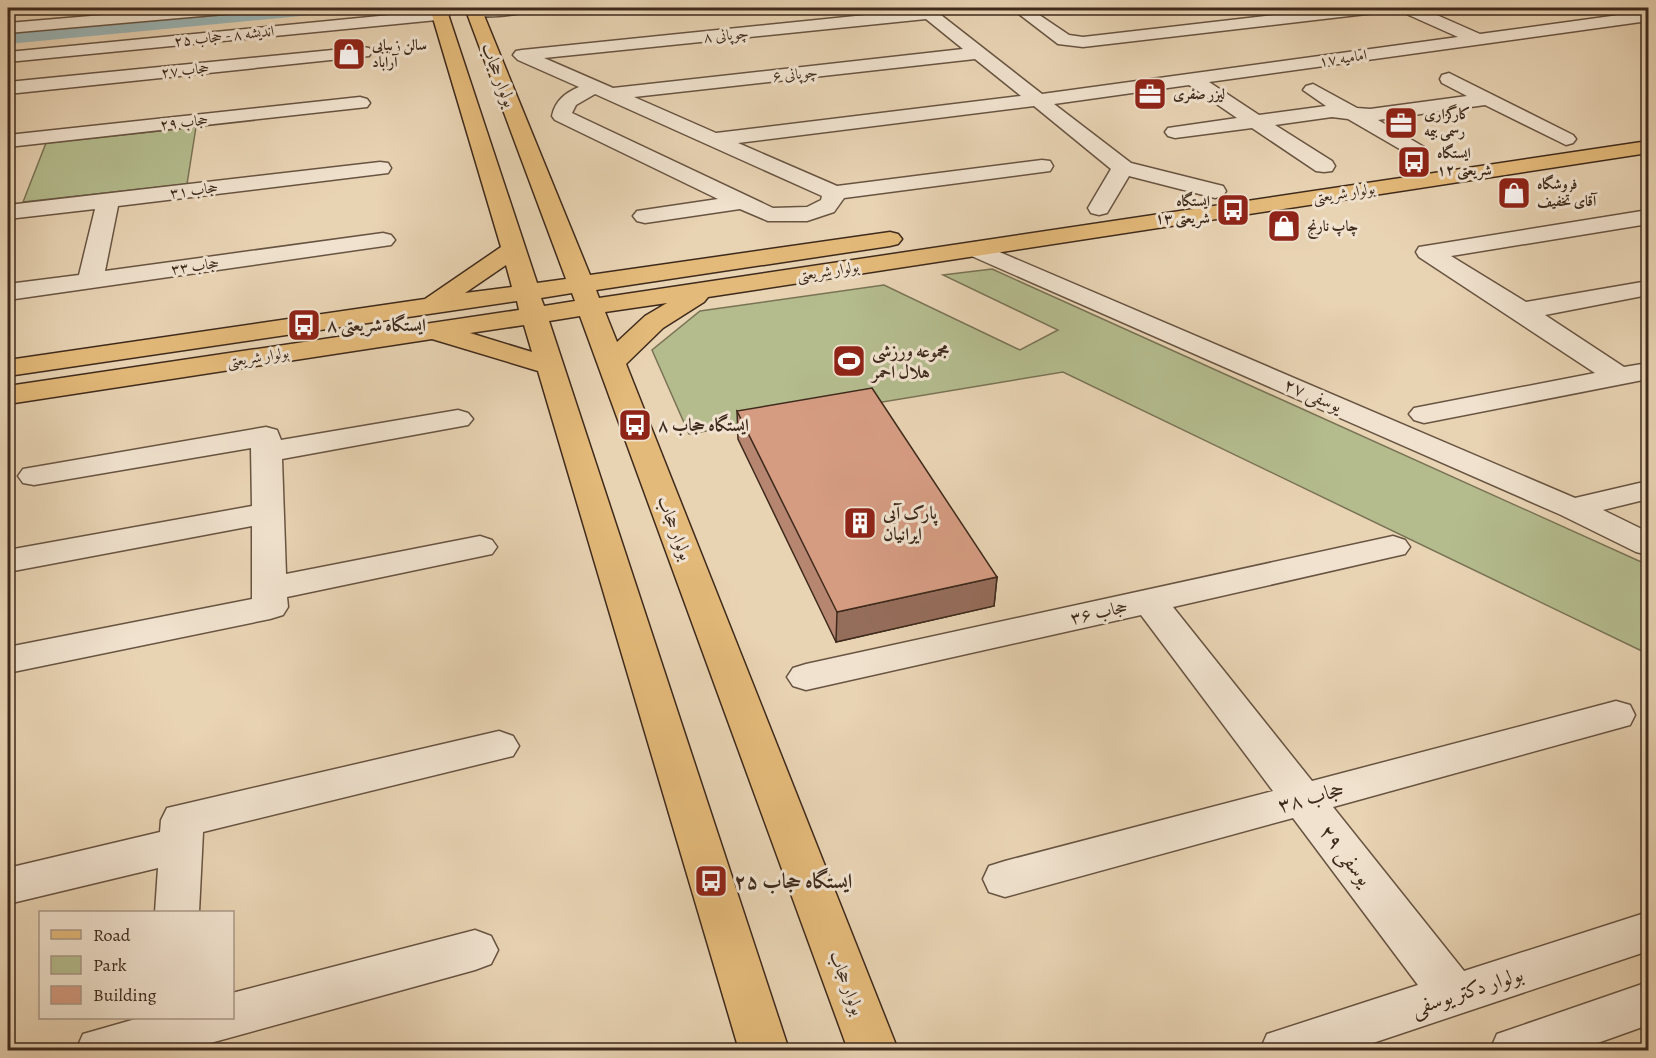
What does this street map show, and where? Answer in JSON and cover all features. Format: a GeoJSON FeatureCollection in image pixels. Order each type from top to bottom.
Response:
{"type":"FeatureCollection","features":[{"type":"Feature","properties":{"kind":"main road","name":"بولوار حجاب"},"geometry":{"type":"LineString","coordinates":[[474,10],[587,255],[586,296],[873,1050]]}},
{"type":"Feature","properties":{"kind":"main road","name":"بولوار حجاب"},"geometry":{"type":"LineString","coordinates":[[439,11],[764,1050]]}},
{"type":"Feature","properties":{"kind":"main road","name":"بولوار شریعتی"},"geometry":{"type":"LineString","coordinates":[[1145,201],[1648,127]]}},
{"type":"Feature","properties":{"kind":"main road","name":"بولوار شریعتی"},"geometry":{"type":"LineString","coordinates":[[8,395],[431,319],[586,296],[706,290],[1648,147]]}},
{"type":"Feature","properties":{"kind":"main road"},"geometry":{"type":"LineString","coordinates":[[1075,211],[1122,205]]}},
{"type":"Feature","properties":{"kind":"main road","name":"بولوار شریعتی"},"geometry":{"type":"LineString","coordinates":[[586,296],[659,273],[912,235]]}},
{"type":"Feature","properties":{"kind":"main road"},"geometry":{"type":"LineString","coordinates":[[513,249],[431,319],[550,366]]}},
{"type":"Feature","properties":{"kind":"main road"},"geometry":{"type":"LineString","coordinates":[[587,255],[659,273]]}},
{"type":"Feature","properties":{"kind":"main road"},"geometry":{"type":"LineString","coordinates":[[611,363],[654,322],[706,290]]}},
{"type":"Feature","properties":{"kind":"main road","name":"بولوار شریعتی"},"geometry":{"type":"LineString","coordinates":[[8,368],[431,319]]}},
{"type":"Feature","properties":{"kind":"street","name":"اندیشه ۸ - حجاب ۲۵"},"geometry":{"type":"LineString","coordinates":[[8,28],[236,8]]}},
{"type":"Feature","properties":{"kind":"street"},"geometry":{"type":"LineString","coordinates":[[474,10],[522,8]]}},
{"type":"Feature","properties":{"kind":"street"},"geometry":{"type":"LineString","coordinates":[[1020,8],[1064,40],[1073,42],[1375,8]]}},
{"type":"Feature","properties":{"kind":"street"},"geometry":{"type":"LineString","coordinates":[[1408,8],[1479,40]]}},
{"type":"Feature","properties":{"kind":"street","name":"اندیشه ۸ - حجاب ۲۵"},"geometry":{"type":"LineString","coordinates":[[8,57],[439,11]]}},
{"type":"Feature","properties":{"kind":"street"},"geometry":{"type":"LineString","coordinates":[[926,11],[1124,168],[1215,191]]}},
{"type":"Feature","properties":{"kind":"street","name":"چوپانی ۸"},"geometry":{"type":"LineString","coordinates":[[603,91],[522,55],[926,11]]}},
{"type":"Feature","properties":{"kind":"street","name":"امامیه ۱۷"},"geometry":{"type":"LineString","coordinates":[[713,140],[1038,100],[1648,16]]}},
{"type":"Feature","properties":{"kind":"street","name":"حجاب ۲۷"},"geometry":{"type":"LineString","coordinates":[[8,88],[363,52]]}},
{"type":"Feature","properties":{"kind":"street","name":"چوپانی ۶"},"geometry":{"type":"LineString","coordinates":[[603,91],[979,53]]}},
{"type":"Feature","properties":{"kind":"street"},"geometry":{"type":"LineString","coordinates":[[143,127],[154,73]]}},
{"type":"Feature","properties":{"kind":"street"},"geometry":{"type":"LineString","coordinates":[[1449,79],[1566,139]]}},
{"type":"Feature","properties":{"kind":"street"},"geometry":{"type":"LineString","coordinates":[[1197,83],[1324,166]]}},
{"type":"Feature","properties":{"kind":"street"},"geometry":{"type":"LineString","coordinates":[[1313,90],[1417,151]]}},
{"type":"Feature","properties":{"kind":"street"},"geometry":{"type":"LineString","coordinates":[[834,193],[834,199],[830,205],[816,212],[797,216],[768,214],[562,116],[562,108],[568,100],[603,91],[834,193],[1042,166]]}},
{"type":"Feature","properties":{"kind":"street"},"geometry":{"type":"LineString","coordinates":[[1175,132],[1332,111],[1370,115],[1488,99]]}},
{"type":"Feature","properties":{"kind":"street","name":"حجاب ۲۹"},"geometry":{"type":"LineString","coordinates":[[8,141],[360,103]]}},
{"type":"Feature","properties":{"kind":"street","name":"حجاب ۳۱"},"geometry":{"type":"LineString","coordinates":[[8,212],[380,168]]}},
{"type":"Feature","properties":{"kind":"street"},"geometry":{"type":"LineString","coordinates":[[1099,208],[1124,168]]}},
{"type":"Feature","properties":{"kind":"street"},"geometry":{"type":"LineString","coordinates":[[90,281],[108,200]]}},
{"type":"Feature","properties":{"kind":"street"},"geometry":{"type":"LineString","coordinates":[[645,216],[743,202]]}},
{"type":"Feature","properties":{"kind":"street"},"geometry":{"type":"LineString","coordinates":[[1620,376],[1428,252],[1648,217]]}},
{"type":"Feature","properties":{"kind":"street","name":"حجاب ۳۳"},"geometry":{"type":"LineString","coordinates":[[8,292],[383,240]]}},
{"type":"Feature","properties":{"kind":"street","name":"یوسفی ۲۷"},"geometry":{"type":"LineString","coordinates":[[976,249],[1572,508],[1648,545]]}},
{"type":"Feature","properties":{"kind":"street"},"geometry":{"type":"LineString","coordinates":[[1522,311],[1648,288]]}},
{"type":"Feature","properties":{"kind":"street"},"geometry":{"type":"LineString","coordinates":[[1424,414],[1648,371]]}},
{"type":"Feature","properties":{"kind":"street"},"geometry":{"type":"LineString","coordinates":[[267,452],[458,419]]}},
{"type":"Feature","properties":{"kind":"street"},"geometry":{"type":"LineString","coordinates":[[8,660],[270,607],[266,436],[34,476]]}},
{"type":"Feature","properties":{"kind":"street"},"geometry":{"type":"LineString","coordinates":[[1572,508],[1648,490]]}},
{"type":"Feature","properties":{"kind":"street"},"geometry":{"type":"LineString","coordinates":[[8,561],[268,513]]}},
{"type":"Feature","properties":{"kind":"street"},"geometry":{"type":"LineString","coordinates":[[270,589],[480,547]]}},
{"type":"Feature","properties":{"kind":"street","name":"حجاب ۳۶"},"geometry":{"type":"LineString","coordinates":[[806,677],[1393,547]]}},
{"type":"Feature","properties":{"kind":"street","name":"یوسفی ۲۹"},"geometry":{"type":"LineString","coordinates":[[1149,601],[1454,995]]}},
{"type":"Feature","properties":{"kind":"street","name":"حجاب ۳۸"},"geometry":{"type":"LineString","coordinates":[[1005,879],[1616,715]]}},
{"type":"Feature","properties":{"kind":"street"},"geometry":{"type":"LineString","coordinates":[[8,886],[181,832],[499,746]]}},
{"type":"Feature","properties":{"kind":"street"},"geometry":{"type":"LineString","coordinates":[[177,911],[181,832]]}},
{"type":"Feature","properties":{"kind":"street","name":"بولوار دکتر یوسفی"},"geometry":{"type":"LineString","coordinates":[[1285,1050],[1648,932]]}},
{"type":"Feature","properties":{"kind":"street"},"geometry":{"type":"LineString","coordinates":[[234,1014],[475,950]]}},
{"type":"Feature","properties":{"kind":"street"},"geometry":{"type":"LineString","coordinates":[[1515,1050],[1645,1011]]}},
{"type":"Feature","properties":{"kind":"street"},"geometry":{"type":"LineString","coordinates":[[101,1050],[171,1025],[211,1019]]}},
{"type":"Feature","properties":{"kind":"green space"},"geometry":{"type":"Polygon","coordinates":[[[196,127],[187,184],[23,202],[46,143],[196,127]]]}},
{"type":"Feature","properties":{"kind":"green space"},"geometry":{"type":"Polygon","coordinates":[[[992,269],[1648,565],[1648,654],[1063,372],[689,434],[652,350],[700,311],[884,285],[1020,350],[1058,330],[943,275],[992,269]]]}},
{"type":"Feature","properties":{"kind":"building","name":"پارک آبی ایرانیان"},"geometry":{"type":"Polygon","coordinates":[[[872,388],[997,577],[837,612],[737,411],[872,388]]]}},
{"type":"Feature","properties":{"kind":"waterway"},"geometry":{"type":"LineString","coordinates":[[8,38],[332,8]]}},
{"type":"Feature","properties":{"kind":"place","name":"سالن زیبایی آراباد"},"geometry":{"type":"Point","coordinates":[349,54]}},
{"type":"Feature","properties":{"kind":"place","name":"لیزر صفری"},"geometry":{"type":"Point","coordinates":[1150,94]}},
{"type":"Feature","properties":{"kind":"place","name":"کارگزاری رسمی بیمه"},"geometry":{"type":"Point","coordinates":[1401,123]}},
{"type":"Feature","properties":{"kind":"place","name":"ایستگاه شریعتی ۱۲"},"geometry":{"type":"Point","coordinates":[1414,162]}},
{"type":"Feature","properties":{"kind":"place","name":"فروشگاه آقای تخفیف"},"geometry":{"type":"Point","coordinates":[1514,193]}},
{"type":"Feature","properties":{"kind":"place","name":"ایستگاه شریعتی ۱۳"},"geometry":{"type":"Point","coordinates":[1233,210]}},
{"type":"Feature","properties":{"kind":"place","name":"چاپ نارنج"},"geometry":{"type":"Point","coordinates":[1284,226]}},
{"type":"Feature","properties":{"kind":"place","name":"ایستگاه شریعتی ۸"},"geometry":{"type":"Point","coordinates":[304,325]}},
{"type":"Feature","properties":{"kind":"place","name":"مجموعه ورزشی هلال احمر"},"geometry":{"type":"Point","coordinates":[849,361]}},
{"type":"Feature","properties":{"kind":"place","name":"ایستگاه حجاب ۸"},"geometry":{"type":"Point","coordinates":[635,425]}},
{"type":"Feature","properties":{"kind":"place","name":"پارک آبی ایرانیان"},"geometry":{"type":"Point","coordinates":[860,523]}},
{"type":"Feature","properties":{"kind":"place","name":"ایستگاه حجاب ۲۵"},"geometry":{"type":"Point","coordinates":[711,881]}}]}
